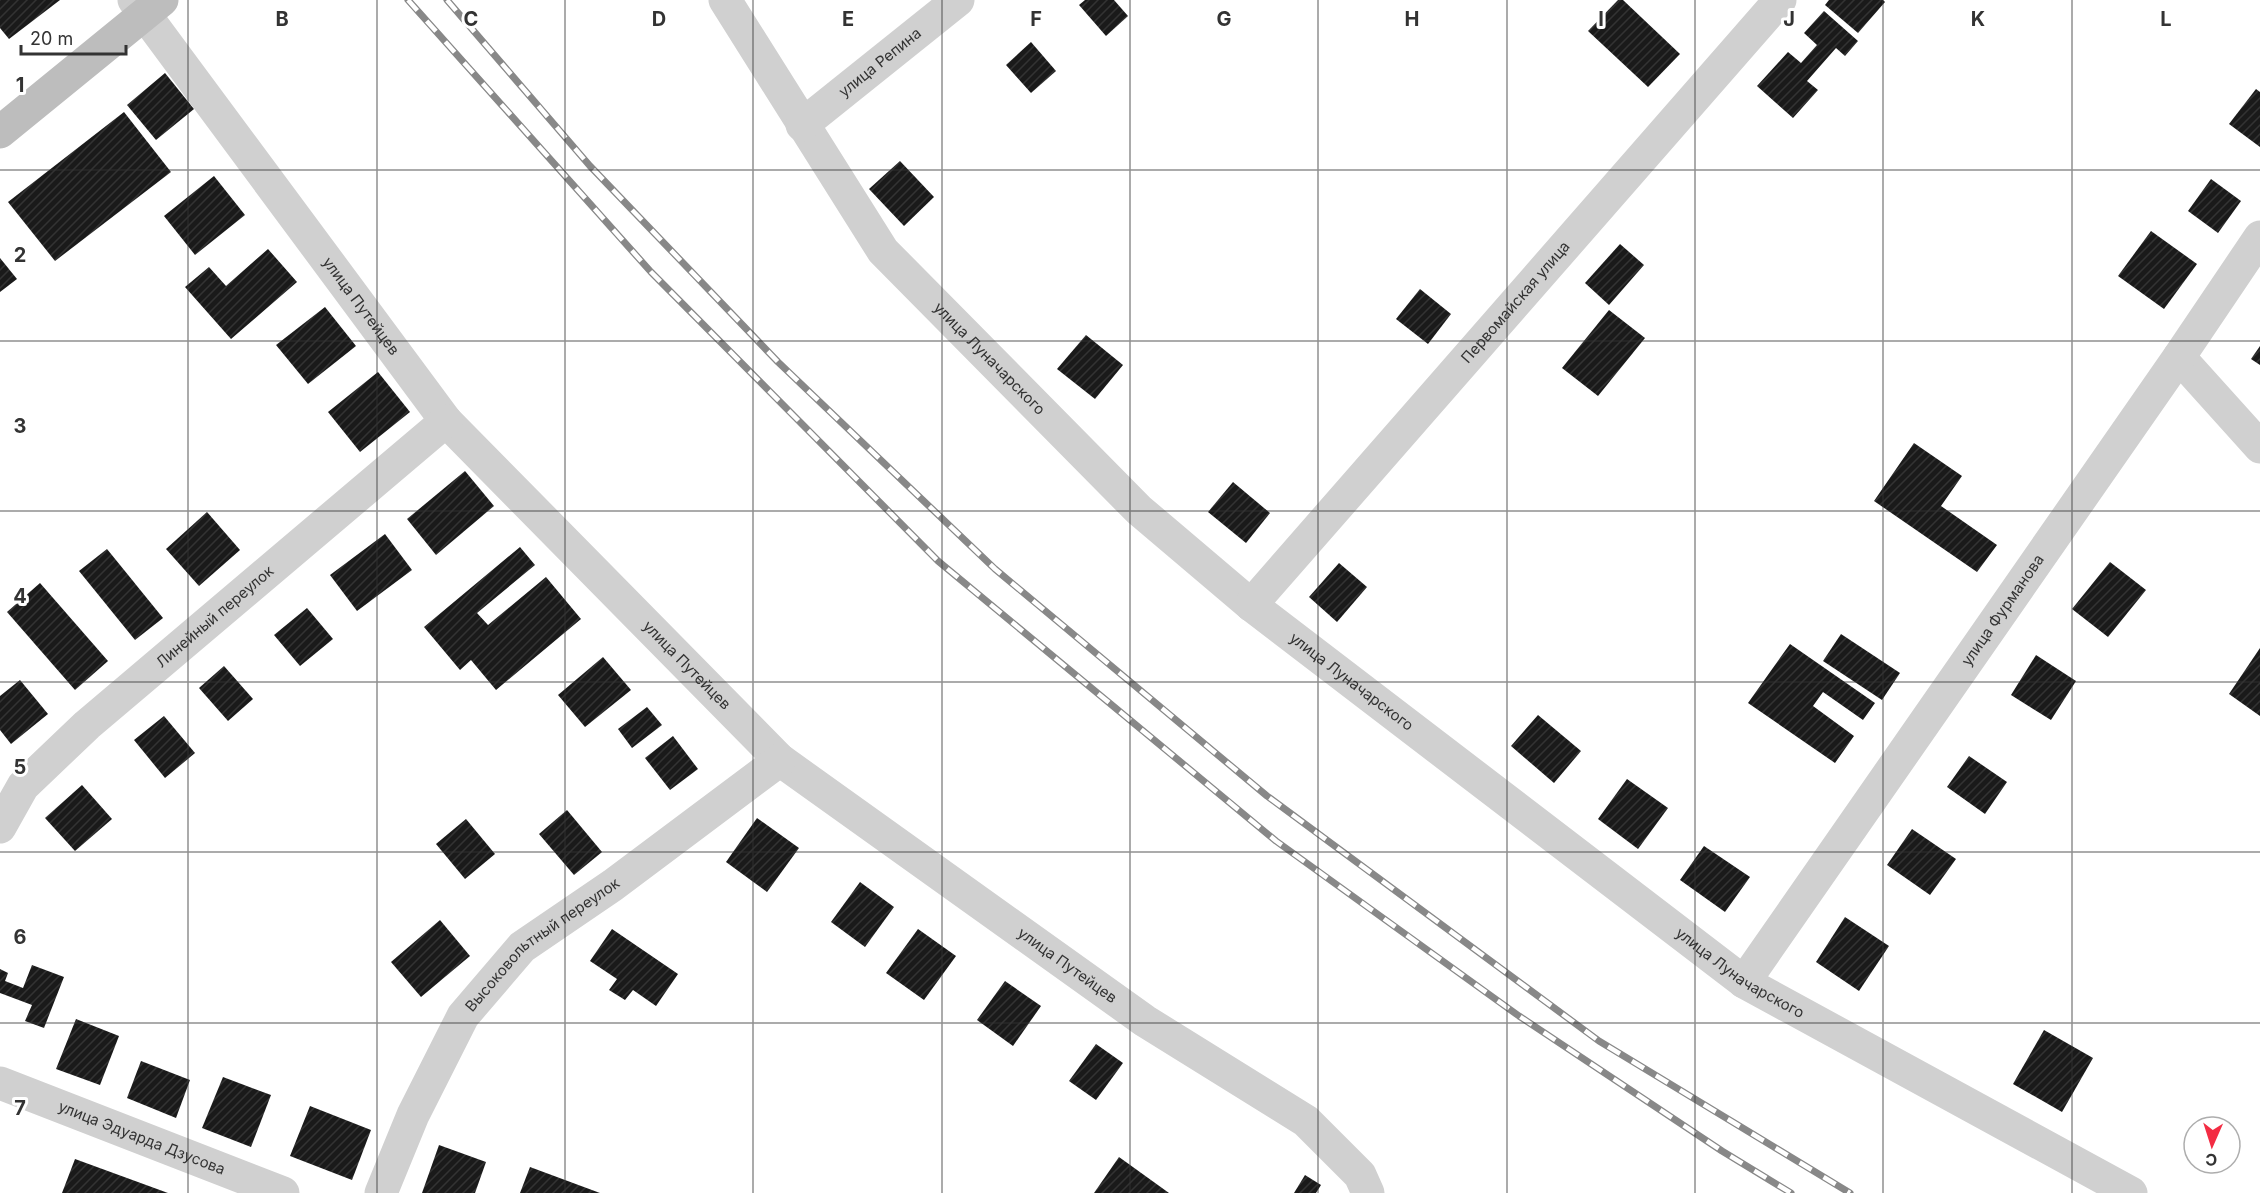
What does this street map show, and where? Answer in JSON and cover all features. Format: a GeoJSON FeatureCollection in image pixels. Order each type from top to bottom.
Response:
{"type":"FeatureCollection","features":[{"type":"Feature","properties":{"kind":"main road"},"geometry":{"type":"LineString","coordinates":[[0,132],[147,4]]}},
{"type":"Feature","properties":{"kind":"street","name":"улица Луначарского"},"geometry":{"type":"LineString","coordinates":[[725,0],[883,251],[1139,510],[1251,606],[1744,982],[2131,1193]]}},
{"type":"Feature","properties":{"kind":"street","name":"улица Репина"},"geometry":{"type":"LineString","coordinates":[[802,125],[958,0]]}},
{"type":"Feature","properties":{"kind":"street","name":"Первомайская улица"},"geometry":{"type":"LineString","coordinates":[[1251,606],[1780,0]]}},
{"type":"Feature","properties":{"kind":"street","name":"улица Путейцев"},"geometry":{"type":"LineString","coordinates":[[147,4],[446,421],[780,759],[1145,1021],[1306,1121],[1360,1175],[1368,1193]]}},
{"type":"Feature","properties":{"kind":"street","name":"улица Фурманова"},"geometry":{"type":"LineString","coordinates":[[1744,982],[2260,237]]}},
{"type":"Feature","properties":{"kind":"street"},"geometry":{"type":"LineString","coordinates":[[2179,357],[2260,447]]}},
{"type":"Feature","properties":{"kind":"street","name":"Линейный переулок"},"geometry":{"type":"LineString","coordinates":[[0,826],[23,786],[87,725],[446,421]]}},
{"type":"Feature","properties":{"kind":"street","name":"Высоковольтный переулок"},"geometry":{"type":"LineString","coordinates":[[381,1193],[413,1114],[464,1016],[522,947],[613,885],[780,759]]}},
{"type":"Feature","properties":{"kind":"street","name":"улица Эдуарда Дзусова"},"geometry":{"type":"LineString","coordinates":[[0,1083],[282,1193]]}},
{"type":"Feature","properties":{"kind":"building"},"geometry":{"type":"Polygon","coordinates":[[[0,0],[60,0],[9,39],[0,28],[0,0]]]}},
{"type":"Feature","properties":{"kind":"building"},"geometry":{"type":"Polygon","coordinates":[[[1085,0],[1114,0],[1128,16],[1106,36],[1079,5],[1085,0]]]}},
{"type":"Feature","properties":{"kind":"building"},"geometry":{"type":"Polygon","coordinates":[[[1618,0],[1623,0],[1680,54],[1648,87],[1588,31],[1618,0]]]}},
{"type":"Feature","properties":{"kind":"building"},"geometry":{"type":"Polygon","coordinates":[[[1829,0],[1883,0],[1885,2],[1858,33],[1825,5],[1829,0]]]}},
{"type":"Feature","properties":{"kind":"building"},"geometry":{"type":"Polygon","coordinates":[[[1824,11],[1858,41],[1845,56],[1836,48],[1807,81],[1818,90],[1793,118],[1757,86],[1788,52],[1801,63],[1817,45],[1804,33],[1824,11]]]}},
{"type":"Feature","properties":{"kind":"building"},"geometry":{"type":"Polygon","coordinates":[[[1031,42],[1056,71],[1031,93],[1006,65],[1031,42]]]}},
{"type":"Feature","properties":{"kind":"building"},"geometry":{"type":"Polygon","coordinates":[[[165,73],[194,109],[156,140],[127,105],[165,73]]]}},
{"type":"Feature","properties":{"kind":"building"},"geometry":{"type":"Polygon","coordinates":[[[2256,89],[2260,92],[2260,147],[2229,124],[2256,89]]]}},
{"type":"Feature","properties":{"kind":"building"},"geometry":{"type":"Polygon","coordinates":[[[124,112],[171,172],[55,261],[8,202],[124,112]]]}},
{"type":"Feature","properties":{"kind":"building"},"geometry":{"type":"Polygon","coordinates":[[[900,161],[934,197],[904,226],[869,189],[900,161]]]}},
{"type":"Feature","properties":{"kind":"building"},"geometry":{"type":"Polygon","coordinates":[[[214,176],[245,215],[195,255],[164,216],[214,176]]]}},
{"type":"Feature","properties":{"kind":"building"},"geometry":{"type":"Polygon","coordinates":[[[2211,179],[2241,201],[2218,233],[2188,211],[2211,179]]]}},
{"type":"Feature","properties":{"kind":"building"},"geometry":{"type":"Polygon","coordinates":[[[2151,231],[2197,264],[2164,309],[2118,276],[2151,231]]]}},
{"type":"Feature","properties":{"kind":"building"},"geometry":{"type":"Polygon","coordinates":[[[1620,244],[1644,265],[1609,305],[1585,283],[1620,244]]]}},
{"type":"Feature","properties":{"kind":"building"},"geometry":{"type":"Polygon","coordinates":[[[268,249],[297,282],[231,339],[185,287],[209,267],[226,286],[268,249]]]}},
{"type":"Feature","properties":{"kind":"building"},"geometry":{"type":"Polygon","coordinates":[[[0,258],[17,279],[0,292],[0,258]]]}},
{"type":"Feature","properties":{"kind":"building"},"geometry":{"type":"Polygon","coordinates":[[[1420,289],[1451,314],[1428,344],[1396,319],[1420,289]]]}},
{"type":"Feature","properties":{"kind":"building"},"geometry":{"type":"Polygon","coordinates":[[[325,307],[356,346],[308,384],[276,345],[325,307]]]}},
{"type":"Feature","properties":{"kind":"building"},"geometry":{"type":"Polygon","coordinates":[[[1609,310],[1645,338],[1598,396],[1562,368],[1609,310]]]}},
{"type":"Feature","properties":{"kind":"building"},"geometry":{"type":"Polygon","coordinates":[[[1086,335],[1123,365],[1095,399],[1057,369],[1086,335]]]}},
{"type":"Feature","properties":{"kind":"building"},"geometry":{"type":"Polygon","coordinates":[[[2260,346],[2260,365],[2251,359],[2260,346]]]}},
{"type":"Feature","properties":{"kind":"building"},"geometry":{"type":"Polygon","coordinates":[[[378,372],[410,412],[360,452],[328,412],[378,372]]]}},
{"type":"Feature","properties":{"kind":"building"},"geometry":{"type":"Polygon","coordinates":[[[1914,443],[1962,476],[1941,506],[1997,545],[1977,572],[1874,501],[1914,443]]]}},
{"type":"Feature","properties":{"kind":"building"},"geometry":{"type":"Polygon","coordinates":[[[465,471],[494,506],[436,555],[407,519],[465,471]]]}},
{"type":"Feature","properties":{"kind":"building"},"geometry":{"type":"Polygon","coordinates":[[[1233,482],[1270,513],[1246,543],[1208,512],[1233,482]]]}},
{"type":"Feature","properties":{"kind":"building"},"geometry":{"type":"Polygon","coordinates":[[[207,512],[240,550],[199,586],[166,549],[207,512]]]}},
{"type":"Feature","properties":{"kind":"building"},"geometry":{"type":"Polygon","coordinates":[[[385,534],[412,570],[357,611],[330,575],[385,534]]]}},
{"type":"Feature","properties":{"kind":"building"},"geometry":{"type":"Polygon","coordinates":[[[520,547],[535,565],[477,613],[488,625],[546,577],[581,619],[496,690],[471,660],[460,670],[424,627],[520,547]]]}},
{"type":"Feature","properties":{"kind":"building"},"geometry":{"type":"Polygon","coordinates":[[[107,549],[163,618],[135,640],[79,571],[107,549]]]}},
{"type":"Feature","properties":{"kind":"building"},"geometry":{"type":"Polygon","coordinates":[[[2110,562],[2146,590],[2108,637],[2072,609],[2110,562]]]}},
{"type":"Feature","properties":{"kind":"building"},"geometry":{"type":"Polygon","coordinates":[[[1339,563],[1367,587],[1337,622],[1309,597],[1339,563]]]}},
{"type":"Feature","properties":{"kind":"building"},"geometry":{"type":"Polygon","coordinates":[[[40,583],[108,661],[75,690],[7,612],[40,583]]]}},
{"type":"Feature","properties":{"kind":"building"},"geometry":{"type":"Polygon","coordinates":[[[307,608],[333,639],[300,666],[274,635],[307,608]]]}},
{"type":"Feature","properties":{"kind":"building"},"geometry":{"type":"Polygon","coordinates":[[[1841,634],[1900,673],[1882,700],[1823,661],[1841,634]]]}},
{"type":"Feature","properties":{"kind":"building"},"geometry":{"type":"Polygon","coordinates":[[[1790,644],[1875,703],[1863,720],[1823,692],[1813,706],[1854,736],[1835,763],[1748,703],[1790,644]]]}},
{"type":"Feature","properties":{"kind":"building"},"geometry":{"type":"Polygon","coordinates":[[[2260,648],[2260,716],[2229,694],[2260,648]]]}},
{"type":"Feature","properties":{"kind":"building"},"geometry":{"type":"Polygon","coordinates":[[[2036,655],[2076,681],[2051,720],[2011,695],[2036,655]]]}},
{"type":"Feature","properties":{"kind":"building"},"geometry":{"type":"Polygon","coordinates":[[[603,657],[631,690],[585,727],[558,695],[603,657]]]}},
{"type":"Feature","properties":{"kind":"building"},"geometry":{"type":"Polygon","coordinates":[[[224,666],[253,699],[228,721],[199,688],[224,666]]]}},
{"type":"Feature","properties":{"kind":"building"},"geometry":{"type":"Polygon","coordinates":[[[20,680],[48,714],[11,744],[0,730],[0,696],[20,680]]]}},
{"type":"Feature","properties":{"kind":"building"},"geometry":{"type":"Polygon","coordinates":[[[647,707],[662,725],[632,748],[618,729],[647,707]]]}},
{"type":"Feature","properties":{"kind":"building"},"geometry":{"type":"Polygon","coordinates":[[[1538,715],[1581,751],[1554,783],[1511,746],[1538,715]]]}},
{"type":"Feature","properties":{"kind":"building"},"geometry":{"type":"Polygon","coordinates":[[[164,716],[195,753],[165,778],[134,740],[164,716]]]}},
{"type":"Feature","properties":{"kind":"building"},"geometry":{"type":"Polygon","coordinates":[[[673,736],[698,769],[670,790],[645,758],[673,736]]]}},
{"type":"Feature","properties":{"kind":"building"},"geometry":{"type":"Polygon","coordinates":[[[1969,756],[2007,782],[1985,814],[1947,787],[1969,756]]]}},
{"type":"Feature","properties":{"kind":"building"},"geometry":{"type":"Polygon","coordinates":[[[1627,779],[1668,808],[1638,849],[1598,819],[1627,779]]]}},
{"type":"Feature","properties":{"kind":"building"},"geometry":{"type":"Polygon","coordinates":[[[82,785],[112,819],[75,851],[45,818],[82,785]]]}},
{"type":"Feature","properties":{"kind":"building"},"geometry":{"type":"Polygon","coordinates":[[[567,810],[602,852],[574,875],[539,834],[567,810]]]}},
{"type":"Feature","properties":{"kind":"building"},"geometry":{"type":"Polygon","coordinates":[[[757,818],[799,848],[767,892],[726,862],[757,818]]]}},
{"type":"Feature","properties":{"kind":"building"},"geometry":{"type":"Polygon","coordinates":[[[466,819],[495,854],[465,879],[436,844],[466,819]]]}},
{"type":"Feature","properties":{"kind":"building"},"geometry":{"type":"Polygon","coordinates":[[[1912,829],[1956,859],[1930,895],[1887,865],[1912,829]]]}},
{"type":"Feature","properties":{"kind":"building"},"geometry":{"type":"Polygon","coordinates":[[[1704,846],[1750,877],[1725,912],[1680,880],[1704,846]]]}},
{"type":"Feature","properties":{"kind":"building"},"geometry":{"type":"Polygon","coordinates":[[[860,882],[894,907],[865,947],[831,922],[860,882]]]}},
{"type":"Feature","properties":{"kind":"building"},"geometry":{"type":"Polygon","coordinates":[[[1845,917],[1889,946],[1859,991],[1816,962],[1845,917]]]}},
{"type":"Feature","properties":{"kind":"building"},"geometry":{"type":"Polygon","coordinates":[[[440,920],[470,956],[421,997],[391,962],[440,920]]]}},
{"type":"Feature","properties":{"kind":"building"},"geometry":{"type":"Polygon","coordinates":[[[612,929],[678,974],[656,1006],[633,990],[625,1000],[609,990],[617,979],[590,961],[612,929]]]}},
{"type":"Feature","properties":{"kind":"building"},"geometry":{"type":"Polygon","coordinates":[[[918,929],[956,956],[924,1000],[886,973],[918,929]]]}},
{"type":"Feature","properties":{"kind":"building"},"geometry":{"type":"Polygon","coordinates":[[[32,965],[64,977],[44,1028],[25,1021],[32,1005],[0,993],[0,969],[8,973],[5,981],[23,988],[32,965]]]}},
{"type":"Feature","properties":{"kind":"building"},"geometry":{"type":"Polygon","coordinates":[[[1005,981],[1041,1006],[1013,1046],[977,1020],[1005,981]]]}},
{"type":"Feature","properties":{"kind":"building"},"geometry":{"type":"Polygon","coordinates":[[[76,1019],[119,1036],[100,1085],[56,1069],[76,1019]]]}},
{"type":"Feature","properties":{"kind":"building"},"geometry":{"type":"Polygon","coordinates":[[[2044,1030],[2093,1058],[2062,1112],[2013,1084],[2044,1030]]]}},
{"type":"Feature","properties":{"kind":"building"},"geometry":{"type":"Polygon","coordinates":[[[1096,1044],[1123,1063],[1096,1100],[1069,1081],[1096,1044]]]}},
{"type":"Feature","properties":{"kind":"building"},"geometry":{"type":"Polygon","coordinates":[[[141,1061],[190,1080],[176,1118],[127,1098],[141,1061]]]}},
{"type":"Feature","properties":{"kind":"building"},"geometry":{"type":"Polygon","coordinates":[[[223,1077],[271,1095],[251,1147],[202,1128],[223,1077]]]}},
{"type":"Feature","properties":{"kind":"building"},"geometry":{"type":"Polygon","coordinates":[[[310,1106],[371,1130],[352,1180],[290,1156],[310,1106]]]}},
{"type":"Feature","properties":{"kind":"building"},"geometry":{"type":"Polygon","coordinates":[[[439,1145],[486,1162],[475,1193],[422,1193],[439,1145]]]}},
{"type":"Feature","properties":{"kind":"building"},"geometry":{"type":"Polygon","coordinates":[[[1119,1157],[1169,1193],[1094,1193],[1119,1157]]]}},
{"type":"Feature","properties":{"kind":"building"},"geometry":{"type":"Polygon","coordinates":[[[75,1159],[168,1193],[62,1193],[75,1159]]]}},
{"type":"Feature","properties":{"kind":"building"},"geometry":{"type":"Polygon","coordinates":[[[530,1167],[600,1193],[520,1193],[530,1167]]]}},
{"type":"Feature","properties":{"kind":"building"},"geometry":{"type":"Polygon","coordinates":[[[1305,1175],[1321,1185],[1316,1193],[1294,1193],[1305,1175]]]}},
{"type":"Feature","properties":{"kind":"railway"},"geometry":{"type":"LineString","coordinates":[[408,0],[651,272],[938,561],[1276,841],[1519,1016],[1722,1151],[1791,1193]]}},
{"type":"Feature","properties":{"kind":"railway"},"geometry":{"type":"LineString","coordinates":[[447,0],[590,166],[778,362],[995,569],[1267,796],[1599,1041],[1850,1193]]}}]}
